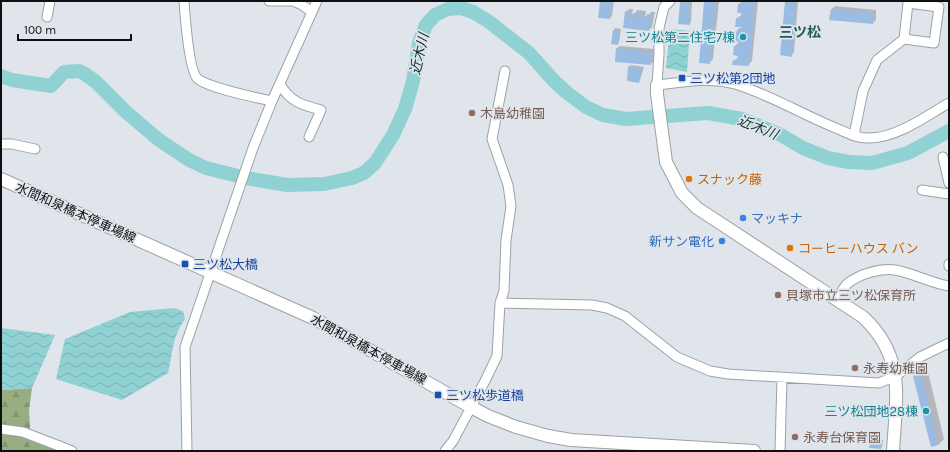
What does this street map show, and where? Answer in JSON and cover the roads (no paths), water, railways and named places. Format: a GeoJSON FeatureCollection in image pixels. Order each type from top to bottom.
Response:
{"type":"FeatureCollection","features":[{"type":"Feature","properties":{"kind":"main road"},"geometry":{"type":"LineString","coordinates":[[657,90],[666,162],[672,177],[682,193],[697,208],[863,317],[881,336],[892,359],[896,376],[893,451]]}},
{"type":"Feature","properties":{"kind":"main road","name":"水間和泉橋本停車場線"},"geometry":{"type":"LineString","coordinates":[[1,179],[319,321],[471,407],[488,416],[516,427],[548,436],[571,440],[754,451]]}},
{"type":"Feature","properties":{"kind":"street"},"geometry":{"type":"LineString","coordinates":[[47,17],[50,1]]}},
{"type":"Feature","properties":{"kind":"street"},"geometry":{"type":"LineString","coordinates":[[184,1],[190,57],[197,79],[214,86],[272,101]]}},
{"type":"Feature","properties":{"kind":"street"},"geometry":{"type":"LineString","coordinates":[[270,1],[293,1],[312,12]]}},
{"type":"Feature","properties":{"kind":"street"},"geometry":{"type":"LineString","coordinates":[[187,451],[185,347],[253,148],[272,101],[317,1]]}},
{"type":"Feature","properties":{"kind":"street"},"geometry":{"type":"LineString","coordinates":[[670,1],[664,7],[659,28],[657,90],[700,80],[720,81],[734,84],[749,89],[828,125],[854,135],[869,138],[896,132],[912,125],[949,103]]}},
{"type":"Feature","properties":{"kind":"street"},"geometry":{"type":"LineString","coordinates":[[854,135],[863,91],[877,60],[904,39],[934,43],[939,7],[908,3],[904,39]]}},
{"type":"Feature","properties":{"kind":"street"},"geometry":{"type":"LineString","coordinates":[[445,451],[471,407],[497,356],[500,303],[504,291],[506,240],[511,206],[508,184],[492,139],[505,71]]}},
{"type":"Feature","properties":{"kind":"street"},"geometry":{"type":"LineString","coordinates":[[280,84],[284,92],[291,99],[321,110],[309,137]]}},
{"type":"Feature","properties":{"kind":"street"},"geometry":{"type":"LineString","coordinates":[[1,144],[12,144],[35,149]]}},
{"type":"Feature","properties":{"kind":"street"},"geometry":{"type":"LineString","coordinates":[[943,157],[949,183]]}},
{"type":"Feature","properties":{"kind":"street"},"geometry":{"type":"LineString","coordinates":[[922,190],[949,194]]}},
{"type":"Feature","properties":{"kind":"street"},"geometry":{"type":"LineString","coordinates":[[836,300],[846,285],[854,280],[868,274],[884,271],[894,270],[940,285],[949,286]]}},
{"type":"Feature","properties":{"kind":"street"},"geometry":{"type":"LineString","coordinates":[[500,303],[592,305],[607,308],[625,316],[677,357],[710,371],[728,374],[879,383],[896,376],[920,357],[949,343]]}},
{"type":"Feature","properties":{"kind":"street"},"geometry":{"type":"LineString","coordinates":[[780,451],[782,378]]}},
{"type":"Feature","properties":{"kind":"street"},"geometry":{"type":"LineString","coordinates":[[1,429],[23,432],[72,451]]}},
{"type":"Feature","properties":{"kind":"water"},"geometry":{"type":"Polygon","coordinates":[[[670,29],[690,31],[687,72],[666,68],[670,29]]]}},
{"type":"Feature","properties":{"kind":"water"},"geometry":{"type":"Polygon","coordinates":[[[174,308],[183,311],[185,319],[175,339],[168,373],[122,400],[56,379],[65,339],[130,312],[174,308]]]}},
{"type":"Feature","properties":{"kind":"water"},"geometry":{"type":"Polygon","coordinates":[[[1,328],[55,335],[32,388],[1,390],[1,328]]]}},
{"type":"Feature","properties":{"kind":"waterway","name":"近木川"},"geometry":{"type":"LineString","coordinates":[[1,76],[12,80],[51,86],[64,72],[79,71],[96,82],[126,112],[159,140],[189,160],[206,168],[246,178],[287,185],[324,184],[352,178],[364,173],[375,163],[393,135],[405,109],[413,81],[419,43],[426,25],[435,15],[448,9],[461,8],[473,12],[488,21],[529,53],[566,92],[586,107],[603,115],[626,119],[708,113],[742,119],[779,134],[803,148],[828,158],[849,162],[872,163],[908,153],[949,131]]}},
{"type":"Feature","properties":{"kind":"place","name":"三ツ松第二住宅7棟"},"geometry":{"type":"Point","coordinates":[743,37]}},
{"type":"Feature","properties":{"kind":"place","name":"三ツ松第2団地"},"geometry":{"type":"Point","coordinates":[682,78]}},
{"type":"Feature","properties":{"kind":"place","name":"木島幼稚園"},"geometry":{"type":"Point","coordinates":[472,113]}},
{"type":"Feature","properties":{"kind":"place","name":"スナック藤"},"geometry":{"type":"Point","coordinates":[689,179]}},
{"type":"Feature","properties":{"kind":"place","name":"マッキナ"},"geometry":{"type":"Point","coordinates":[743,218]}},
{"type":"Feature","properties":{"kind":"place","name":"新サン電化"},"geometry":{"type":"Point","coordinates":[722,241]}},
{"type":"Feature","properties":{"kind":"place","name":"コーヒーハウス バン"},"geometry":{"type":"Point","coordinates":[790,248]}},
{"type":"Feature","properties":{"kind":"place","name":"三ツ松大橋"},"geometry":{"type":"Point","coordinates":[185,264]}},
{"type":"Feature","properties":{"kind":"place","name":"貝塚市立三ツ松保育所"},"geometry":{"type":"Point","coordinates":[778,295]}},
{"type":"Feature","properties":{"kind":"place","name":"永寿幼稚園"},"geometry":{"type":"Point","coordinates":[855,368]}},
{"type":"Feature","properties":{"kind":"place","name":"三ツ松歩道橋"},"geometry":{"type":"Point","coordinates":[438,395]}},
{"type":"Feature","properties":{"kind":"place","name":"三ツ松団地28棟"},"geometry":{"type":"Point","coordinates":[926,411]}},
{"type":"Feature","properties":{"kind":"place","name":"永寿台保育園"},"geometry":{"type":"Point","coordinates":[795,437]}},
{"type":"Feature","properties":{"kind":"district","name":"三ツ松"},"geometry":{"type":"Point","coordinates":[800,32]}}]}
